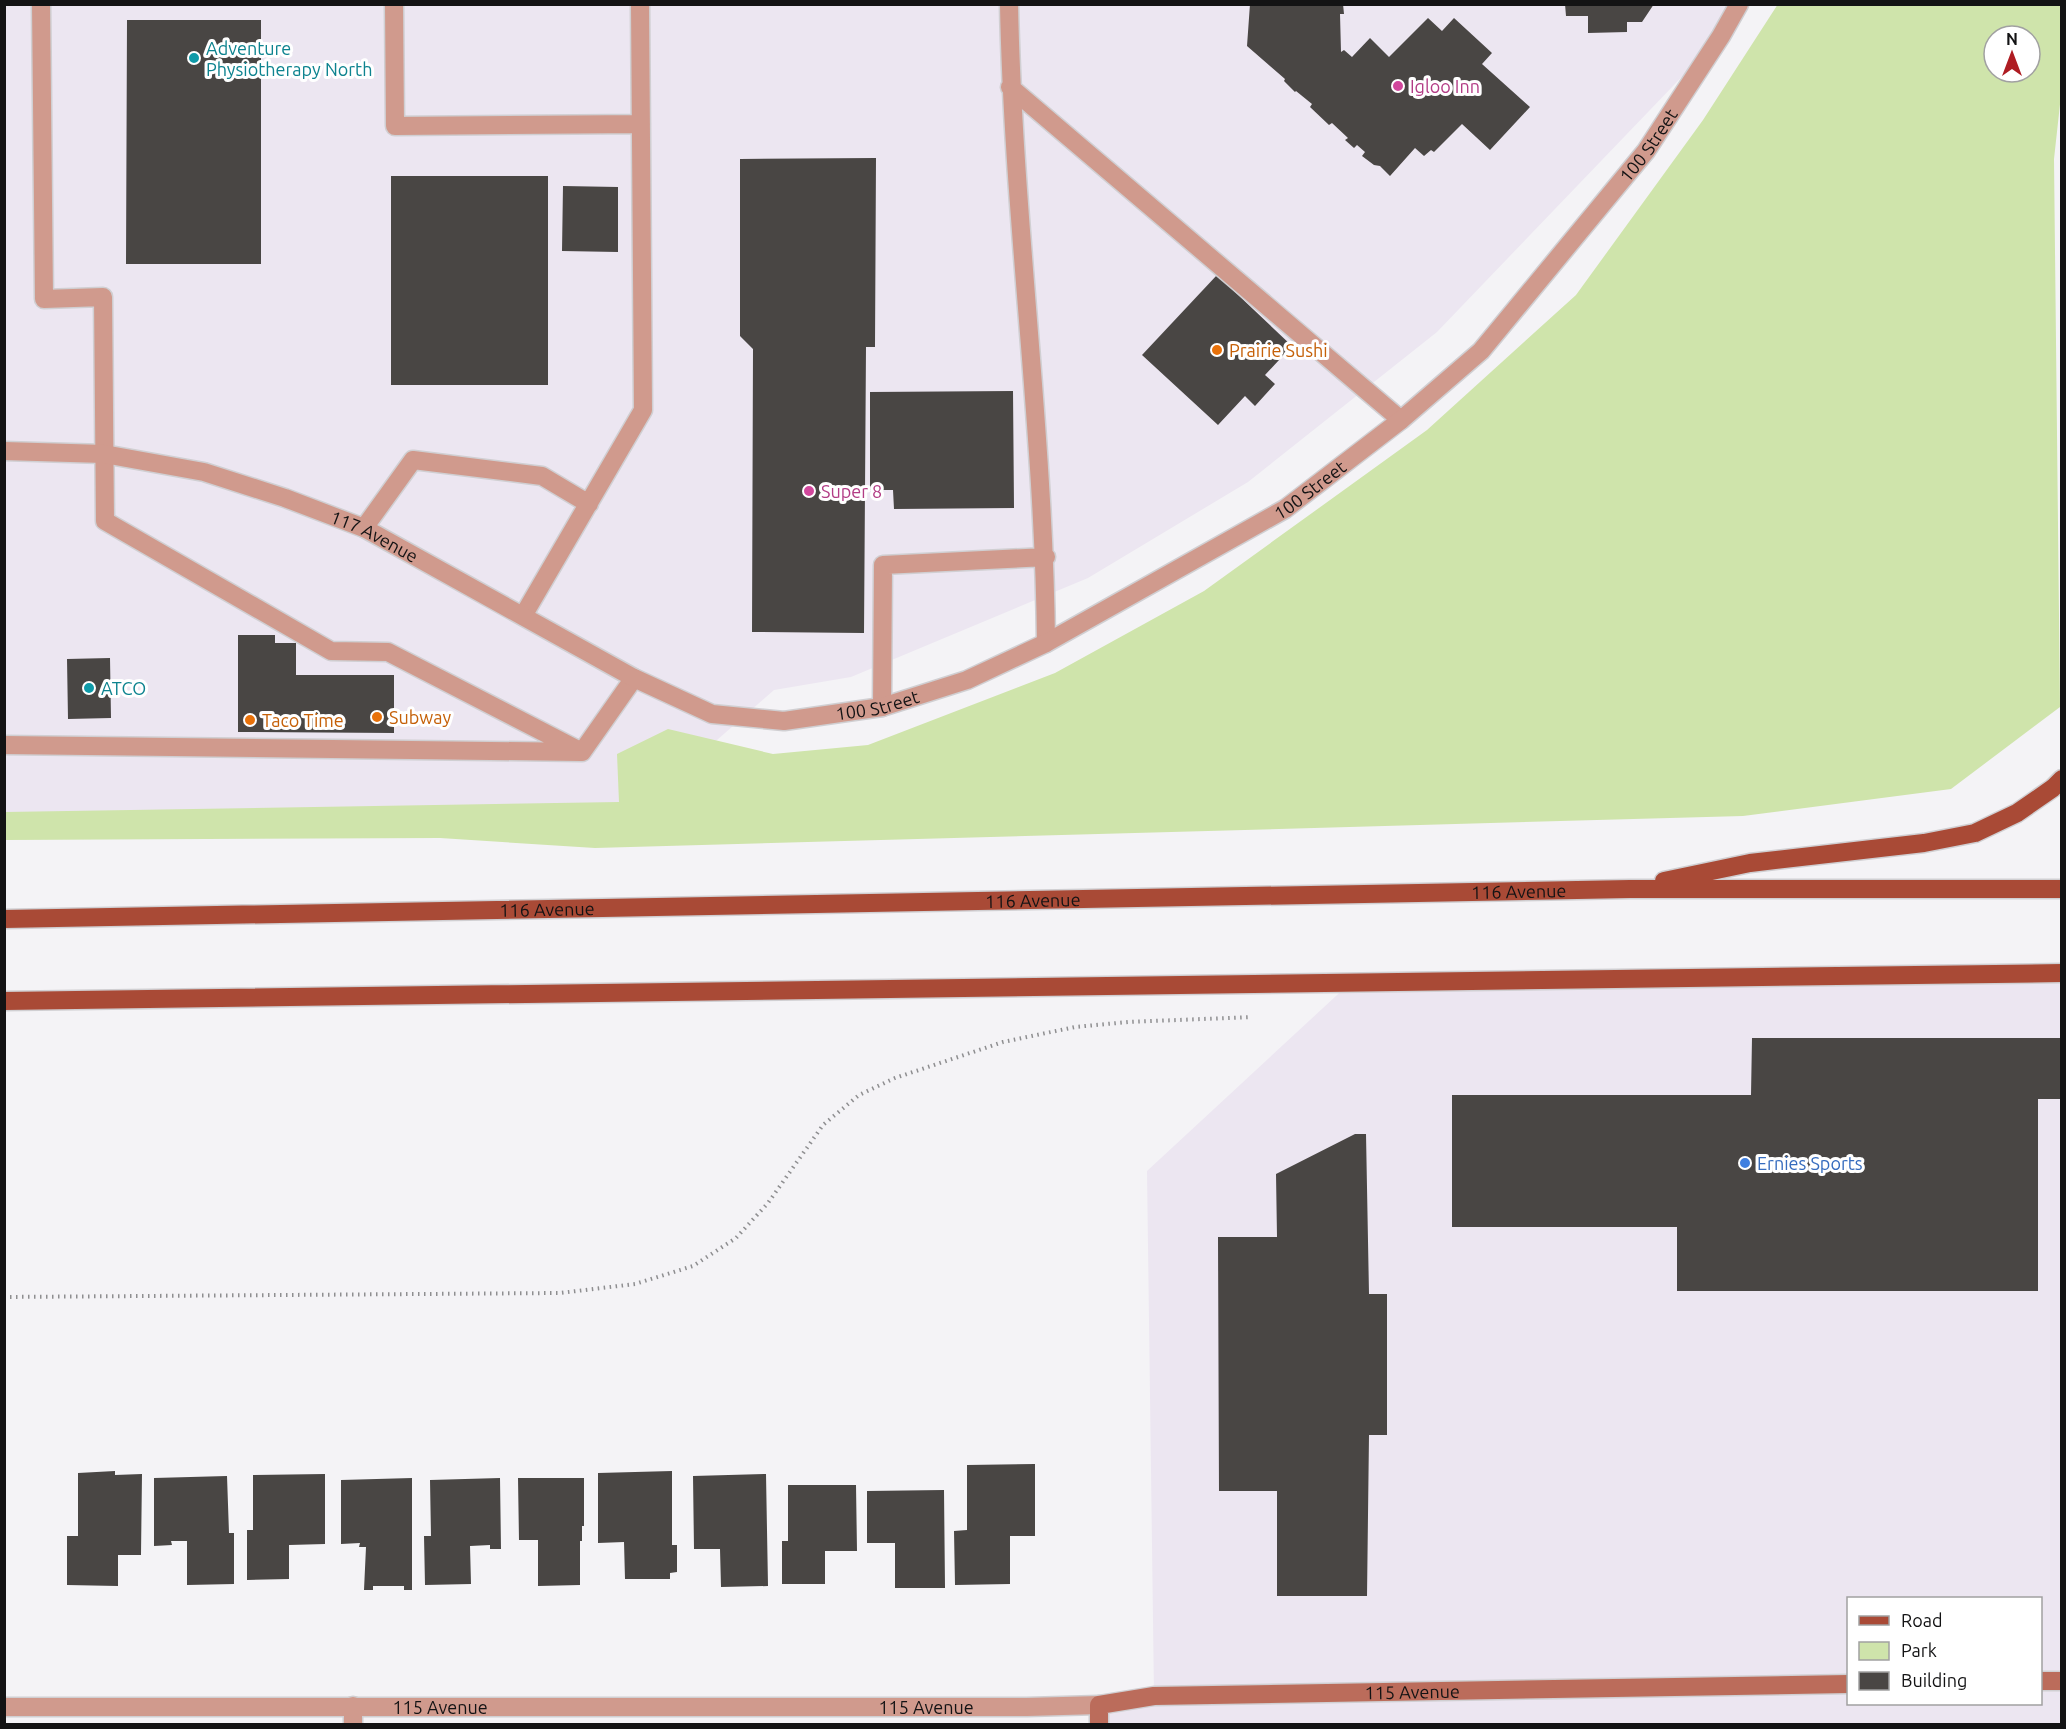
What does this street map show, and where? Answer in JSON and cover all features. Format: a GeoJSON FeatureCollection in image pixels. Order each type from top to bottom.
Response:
{"type":"FeatureCollection","features":[{"type":"Feature","properties":{"kind":"main road"},"geometry":{"type":"LineString","coordinates":[[1630,889],[1750,863],[1924,843],[1975,833],[2017,813],[2053,788],[2061,779]]}},
{"type":"Feature","properties":{"kind":"main road","name":"116 Avenue"},"geometry":{"type":"LineString","coordinates":[[4,919],[1630,889],[2061,890]]}},
{"type":"Feature","properties":{"kind":"main road"},"geometry":{"type":"LineString","coordinates":[[4,1000],[2061,974]]}},
{"type":"Feature","properties":{"kind":"street"},"geometry":{"type":"LineString","coordinates":[[41,4],[44,299],[103,297],[105,521],[331,651],[387,652],[582,752]]}},
{"type":"Feature","properties":{"kind":"street"},"geometry":{"type":"LineString","coordinates":[[394,4],[395,126],[641,124]]}},
{"type":"Feature","properties":{"kind":"street"},"geometry":{"type":"LineString","coordinates":[[522,616],[643,410],[640,4]]}},
{"type":"Feature","properties":{"kind":"street"},"geometry":{"type":"LineString","coordinates":[[1009,4],[1010,87],[1046,557],[1046,643]]}},
{"type":"Feature","properties":{"kind":"street","name":"100 Street"},"geometry":{"type":"LineString","coordinates":[[712,714],[784,721],[882,707],[967,680],[1046,643],[1285,509],[1401,420],[1481,351],[1646,151],[1721,36],[1739,4]]}},
{"type":"Feature","properties":{"kind":"street"},"geometry":{"type":"LineString","coordinates":[[1010,87],[1401,420]]}},
{"type":"Feature","properties":{"kind":"street","name":"117 Avenue"},"geometry":{"type":"LineString","coordinates":[[4,451],[104,454],[204,472],[285,498],[364,528],[634,678],[712,714]]}},
{"type":"Feature","properties":{"kind":"street"},"geometry":{"type":"LineString","coordinates":[[364,528],[413,460],[542,477],[589,504]]}},
{"type":"Feature","properties":{"kind":"street"},"geometry":{"type":"LineString","coordinates":[[882,707],[883,565],[1046,557]]}},
{"type":"Feature","properties":{"kind":"street"},"geometry":{"type":"LineString","coordinates":[[582,752],[634,678]]}},
{"type":"Feature","properties":{"kind":"street"},"geometry":{"type":"LineString","coordinates":[[4,745],[582,752]]}},
{"type":"Feature","properties":{"kind":"street"},"geometry":{"type":"LineString","coordinates":[[2042,1681],[2061,1680]]}},
{"type":"Feature","properties":{"kind":"street","name":"115 Avenue"},"geometry":{"type":"LineString","coordinates":[[4,1707],[353,1706],[634,1716],[1099,1705],[1154,1696],[1847,1684]]}},
{"type":"Feature","properties":{"kind":"street"},"geometry":{"type":"LineString","coordinates":[[1099,1705],[1099,1725]]}},
{"type":"Feature","properties":{"kind":"street"},"geometry":{"type":"LineString","coordinates":[[353,1706],[353,1725]]}},
{"type":"Feature","properties":{"kind":"path"},"geometry":{"type":"LineString","coordinates":[[4,1297],[560,1293],[635,1284],[693,1266],[736,1238],[768,1203],[823,1125],[859,1095],[895,1078],[1003,1042],[1075,1027],[1128,1022],[1262,1017]]}},
{"type":"Feature","properties":{"kind":"shaded area"},"geometry":{"type":"Polygon","coordinates":[[[5,5],[1739,5],[1721,36],[1437,332],[1248,482],[1088,578],[851,677],[774,690],[643,805],[5,839],[5,5]]]}},
{"type":"Feature","properties":{"kind":"shaded area"},"geometry":{"type":"Polygon","coordinates":[[[2061,973],[2061,1724],[1099,1724],[1099,1705],[1154,1695],[1147,1171],[1350,983],[2061,973]]]}},
{"type":"Feature","properties":{"kind":"green space"},"geometry":{"type":"Polygon","coordinates":[[[1778,4],[2061,5],[2062,86],[2054,159],[2060,707],[1951,789],[1743,816],[595,848],[440,838],[5,840],[5,812],[619,802],[617,754],[668,729],[773,754],[868,745],[1055,673],[1204,591],[1427,430],[1576,295],[1703,120],[1778,4]]]}},
{"type":"Feature","properties":{"kind":"building","name":"Igloo Inn"},"geometry":{"type":"Polygon","coordinates":[[[1250,4],[1343,4],[1344,14],[1340,14],[1341,52],[1344,50],[1352,57],[1370,38],[1389,57],[1428,18],[1442,31],[1454,18],[1492,53],[1482,64],[1530,107],[1490,150],[1462,124],[1434,152],[1431,150],[1424,156],[1415,148],[1390,176],[1380,166],[1374,165],[1362,156],[1365,152],[1357,145],[1354,148],[1345,140],[1348,138],[1332,123],[1329,125],[1310,107],[1312,104],[1295,92],[1284,81],[1285,79],[1247,46],[1250,4]]]}},
{"type":"Feature","properties":{"kind":"building"},"geometry":{"type":"Polygon","coordinates":[[[1565,4],[1654,4],[1642,22],[1627,22],[1627,32],[1588,33],[1588,16],[1566,16],[1565,4]]]}},
{"type":"Feature","properties":{"kind":"building"},"geometry":{"type":"Polygon","coordinates":[[[127,20],[261,20],[261,264],[126,264],[127,20]]]}},
{"type":"Feature","properties":{"kind":"building","name":"Super 8"},"geometry":{"type":"Polygon","coordinates":[[[876,158],[875,347],[866,347],[864,633],[752,632],[753,349],[740,336],[740,159],[876,158]]]}},
{"type":"Feature","properties":{"kind":"building"},"geometry":{"type":"Polygon","coordinates":[[[391,176],[548,176],[548,385],[391,385],[391,176]]]}},
{"type":"Feature","properties":{"kind":"building"},"geometry":{"type":"Polygon","coordinates":[[[563,186],[618,187],[618,252],[562,251],[563,186]]]}},
{"type":"Feature","properties":{"kind":"building","name":"Prairie Sushi"},"geometry":{"type":"Polygon","coordinates":[[[1217,275],[1292,346],[1265,375],[1275,384],[1255,406],[1245,396],[1218,425],[1142,355],[1217,275]]]}},
{"type":"Feature","properties":{"kind":"building"},"geometry":{"type":"Polygon","coordinates":[[[1013,391],[1014,508],[894,509],[893,490],[870,490],[870,392],[1013,391]]]}},
{"type":"Feature","properties":{"kind":"building"},"geometry":{"type":"Polygon","coordinates":[[[238,635],[275,635],[275,643],[296,643],[296,675],[394,675],[394,733],[238,732],[238,635]]]}},
{"type":"Feature","properties":{"kind":"building","name":"ATCO"},"geometry":{"type":"Polygon","coordinates":[[[110,658],[111,718],[68,719],[67,659],[110,658]]]}},
{"type":"Feature","properties":{"kind":"building","name":"Ernies Sports"},"geometry":{"type":"Polygon","coordinates":[[[1752,1038],[2062,1038],[2062,1099],[2038,1099],[2038,1291],[1677,1291],[1677,1227],[1452,1227],[1452,1095],[1751,1095],[1752,1038]]]}},
{"type":"Feature","properties":{"kind":"building"},"geometry":{"type":"Polygon","coordinates":[[[1355,1134],[1366,1134],[1369,1294],[1387,1294],[1387,1435],[1369,1435],[1367,1596],[1277,1596],[1277,1491],[1219,1491],[1218,1237],[1277,1237],[1276,1174],[1355,1134]]]}},
{"type":"Feature","properties":{"kind":"building"},"geometry":{"type":"Polygon","coordinates":[[[1035,1464],[1035,1536],[1010,1536],[1010,1584],[955,1585],[954,1531],[967,1530],[967,1465],[1035,1464]]]}},
{"type":"Feature","properties":{"kind":"building"},"geometry":{"type":"Polygon","coordinates":[[[115,1471],[115,1475],[142,1474],[141,1555],[118,1555],[118,1586],[67,1585],[67,1536],[78,1536],[78,1473],[115,1471]]]}},
{"type":"Feature","properties":{"kind":"building"},"geometry":{"type":"Polygon","coordinates":[[[672,1471],[672,1545],[677,1545],[677,1572],[670,1573],[670,1579],[625,1579],[624,1542],[598,1543],[598,1473],[672,1471]]]}},
{"type":"Feature","properties":{"kind":"building"},"geometry":{"type":"Polygon","coordinates":[[[325,1474],[325,1544],[289,1545],[289,1579],[247,1580],[247,1530],[253,1530],[253,1475],[325,1474]]]}},
{"type":"Feature","properties":{"kind":"building"},"geometry":{"type":"Polygon","coordinates":[[[766,1474],[768,1586],[721,1587],[720,1549],[694,1549],[693,1476],[766,1474]]]}},
{"type":"Feature","properties":{"kind":"building"},"geometry":{"type":"Polygon","coordinates":[[[227,1476],[229,1533],[234,1533],[234,1584],[187,1585],[187,1541],[171,1541],[172,1545],[154,1546],[154,1478],[227,1476]]]}},
{"type":"Feature","properties":{"kind":"building"},"geometry":{"type":"Polygon","coordinates":[[[412,1478],[412,1590],[404,1590],[404,1586],[373,1586],[373,1590],[364,1590],[366,1547],[359,1547],[360,1543],[341,1544],[341,1480],[412,1478]]]}},
{"type":"Feature","properties":{"kind":"building"},"geometry":{"type":"Polygon","coordinates":[[[500,1478],[501,1549],[490,1549],[490,1545],[470,1546],[471,1584],[425,1585],[424,1536],[431,1536],[430,1480],[500,1478]]]}},
{"type":"Feature","properties":{"kind":"building"},"geometry":{"type":"Polygon","coordinates":[[[518,1478],[584,1478],[580,1585],[538,1586],[538,1540],[519,1540],[518,1478]]]}},
{"type":"Feature","properties":{"kind":"building"},"geometry":{"type":"Polygon","coordinates":[[[788,1485],[856,1485],[857,1551],[825,1551],[825,1584],[782,1584],[782,1541],[788,1541],[788,1485]]]}},
{"type":"Feature","properties":{"kind":"building"},"geometry":{"type":"Polygon","coordinates":[[[944,1490],[945,1588],[895,1588],[895,1543],[867,1543],[867,1491],[944,1490]]]}},
{"type":"Feature","properties":{"kind":"place","name":"Adventure Physiotherapy North"},"geometry":{"type":"Point","coordinates":[194,58]}},
{"type":"Feature","properties":{"kind":"place","name":"Igloo Inn"},"geometry":{"type":"Point","coordinates":[1398,86]}},
{"type":"Feature","properties":{"kind":"place","name":"Prairie Sushi"},"geometry":{"type":"Point","coordinates":[1217,350]}},
{"type":"Feature","properties":{"kind":"place","name":"Super 8"},"geometry":{"type":"Point","coordinates":[809,491]}},
{"type":"Feature","properties":{"kind":"place","name":"ATCO"},"geometry":{"type":"Point","coordinates":[89,688]}},
{"type":"Feature","properties":{"kind":"place","name":"Subway"},"geometry":{"type":"Point","coordinates":[377,717]}},
{"type":"Feature","properties":{"kind":"place","name":"Taco Time"},"geometry":{"type":"Point","coordinates":[250,720]}},
{"type":"Feature","properties":{"kind":"place","name":"Ernies Sports"},"geometry":{"type":"Point","coordinates":[1745,1163]}}]}
